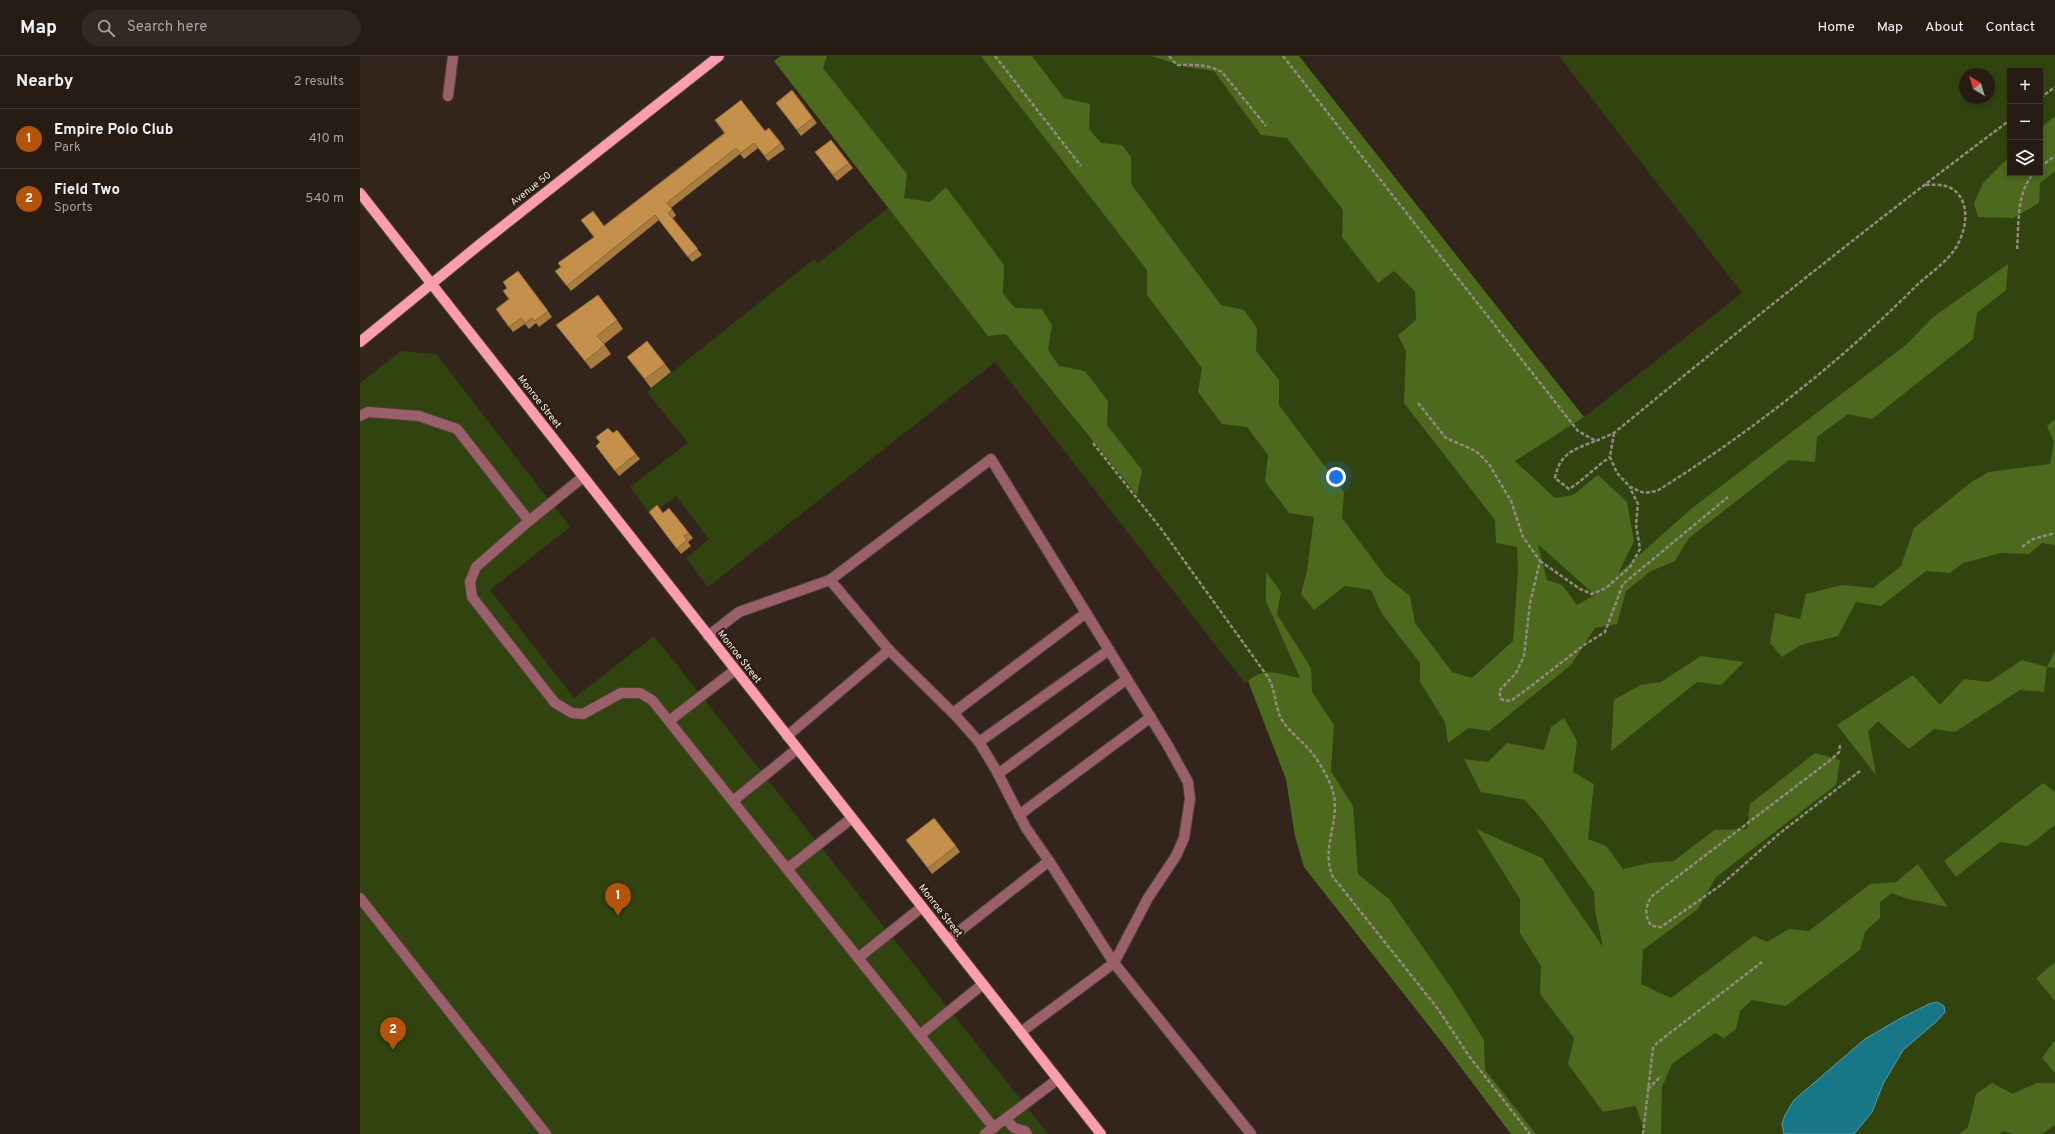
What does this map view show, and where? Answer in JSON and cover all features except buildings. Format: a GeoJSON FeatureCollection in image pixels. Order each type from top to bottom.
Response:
{"type":"FeatureCollection","features":[{"type":"Feature","properties":{"kind":"main road","name":"Avenue 50"},"geometry":{"type":"LineString","coordinates":[[360,342],[718,56]]}},
{"type":"Feature","properties":{"kind":"main road","name":"Monroe Street"},"geometry":{"type":"LineString","coordinates":[[360,193],[1101,1134]]}},
{"type":"Feature","properties":{"kind":"street"},"geometry":{"type":"LineString","coordinates":[[448,96],[453,56]]}},
{"type":"Feature","properties":{"kind":"street"},"geometry":{"type":"LineString","coordinates":[[360,416],[368,412],[419,416],[457,428],[529,521]]}},
{"type":"Feature","properties":{"kind":"street"},"geometry":{"type":"LineString","coordinates":[[708,636],[738,612],[830,580],[991,459],[1151,717],[1188,782],[1190,799],[1184,838],[1176,856],[1148,898],[1114,963],[1021,1032]]}},
{"type":"Feature","properties":{"kind":"street"},"geometry":{"type":"LineString","coordinates":[[583,477],[476,567],[470,582],[472,598],[555,703],[572,713],[582,714],[621,693],[640,693],[652,700],[994,1128]]}},
{"type":"Feature","properties":{"kind":"street"},"geometry":{"type":"LineString","coordinates":[[830,580],[889,650],[953,713],[979,742],[998,774],[1019,815],[1114,963],[1251,1134]]}},
{"type":"Feature","properties":{"kind":"street"},"geometry":{"type":"LineString","coordinates":[[953,713],[1086,613]]}},
{"type":"Feature","properties":{"kind":"street"},"geometry":{"type":"LineString","coordinates":[[787,736],[889,650]]}},
{"type":"Feature","properties":{"kind":"street"},"geometry":{"type":"LineString","coordinates":[[979,742],[1109,650]]}},
{"type":"Feature","properties":{"kind":"street"},"geometry":{"type":"LineString","coordinates":[[669,721],[735,670]]}},
{"type":"Feature","properties":{"kind":"street"},"geometry":{"type":"LineString","coordinates":[[998,774],[1128,679]]}},
{"type":"Feature","properties":{"kind":"street"},"geometry":{"type":"LineString","coordinates":[[1019,815],[1151,717]]}},
{"type":"Feature","properties":{"kind":"street"},"geometry":{"type":"LineString","coordinates":[[733,801],[797,749]]}},
{"type":"Feature","properties":{"kind":"street"},"geometry":{"type":"LineString","coordinates":[[787,869],[852,818]]}},
{"type":"Feature","properties":{"kind":"street"},"geometry":{"type":"LineString","coordinates":[[948,940],[1049,861]]}},
{"type":"Feature","properties":{"kind":"street"},"geometry":{"type":"LineString","coordinates":[[360,898],[546,1134]]}},
{"type":"Feature","properties":{"kind":"street"},"geometry":{"type":"LineString","coordinates":[[858,958],[922,907]]}},
{"type":"Feature","properties":{"kind":"street"},"geometry":{"type":"LineString","coordinates":[[920,1035],[983,984]]}},
{"type":"Feature","properties":{"kind":"street"},"geometry":{"type":"LineString","coordinates":[[985,1134],[1058,1079]]}},
{"type":"Feature","properties":{"kind":"street"},"geometry":{"type":"LineString","coordinates":[[1006,1119],[1014,1128],[1025,1131],[1027,1134]]}},
{"type":"Feature","properties":{"kind":"path"},"geometry":{"type":"LineString","coordinates":[[995,56],[1081,166]]}},
{"type":"Feature","properties":{"kind":"path"},"geometry":{"type":"LineString","coordinates":[[1169,56],[1177,65],[1202,65],[1214,67],[1222,72],[1266,126]]}},
{"type":"Feature","properties":{"kind":"path"},"geometry":{"type":"LineString","coordinates":[[1283,56],[1578,431],[1596,441]]}},
{"type":"Feature","properties":{"kind":"path"},"geometry":{"type":"LineString","coordinates":[[2043,96],[2055,87]]}},
{"type":"Feature","properties":{"kind":"path"},"geometry":{"type":"LineString","coordinates":[[1610,457],[1596,466],[1584,480],[1568,489],[1555,478],[1558,464],[1574,450],[1614,433],[1741,328],[1923,185],[2007,122]]}},
{"type":"Feature","properties":{"kind":"path"},"geometry":{"type":"LineString","coordinates":[[2043,166],[2055,156]]}},
{"type":"Feature","properties":{"kind":"path"},"geometry":{"type":"LineString","coordinates":[[2017,250],[2023,193],[2031,176]]}},
{"type":"Feature","properties":{"kind":"path"},"geometry":{"type":"LineString","coordinates":[[1630,488],[1644,493],[1657,491],[1727,446],[1864,337],[1925,278],[1944,262],[1955,249],[1963,233],[1967,209],[1958,191],[1942,184],[1923,185]]}},
{"type":"Feature","properties":{"kind":"path"},"geometry":{"type":"LineString","coordinates":[[1418,403],[1446,438],[1476,451],[1489,464],[1511,501],[1523,537],[1540,560],[1580,589],[1592,594],[1606,588],[1630,567],[1640,549],[1636,525],[1638,504],[1630,488],[1617,473],[1610,457],[1614,433]]}},
{"type":"Feature","properties":{"kind":"path"},"geometry":{"type":"LineString","coordinates":[[1093,443],[1162,530],[1268,677],[1274,688],[1281,719],[1312,753],[1329,782],[1335,800],[1328,857],[1329,869],[1333,877],[1438,1009],[1469,1056],[1530,1134]]}},
{"type":"Feature","properties":{"kind":"path"},"geometry":{"type":"LineString","coordinates":[[1540,560],[1530,603],[1524,656],[1516,673],[1499,691],[1501,699],[1506,701],[1512,700],[1584,645],[1604,632],[1623,584],[1728,497]]}},
{"type":"Feature","properties":{"kind":"path"},"geometry":{"type":"LineString","coordinates":[[2022,547],[2033,539],[2055,533]]}},
{"type":"Feature","properties":{"kind":"path"},"geometry":{"type":"LineString","coordinates":[[1840,745],[1839,752],[1833,758],[1652,896],[1646,910],[1648,922],[1652,926],[1661,927],[1722,885],[1780,833],[1860,771]]}},
{"type":"Feature","properties":{"kind":"path"},"geometry":{"type":"LineString","coordinates":[[1644,1134],[1651,1055],[1657,1043],[1762,962]]}},
{"type":"Feature","properties":{"kind":"path"},"geometry":{"type":"LineString","coordinates":[[1648,1089],[1661,1076]]}},
{"type":"Feature","properties":{"kind":"green space"},"geometry":{"type":"Polygon","coordinates":[[[781,56],[1299,56],[1584,417],[1742,293],[1559,56],[2055,56],[2055,1134],[1511,1134],[1444,1045],[1304,867],[1295,836],[1286,779],[1248,681],[1245,683],[995,362],[708,587],[686,558],[709,539],[676,496],[651,515],[630,487],[688,443],[647,392],[814,259],[818,263],[888,208],[774,61],[781,56]]]}},
{"type":"Feature","properties":{"kind":"green space"},"geometry":{"type":"Polygon","coordinates":[[[781,56],[827,56],[823,68],[907,174],[904,198],[930,202],[946,187],[1004,265],[1003,294],[1015,308],[1042,309],[1052,325],[1048,350],[1059,366],[1085,371],[1108,401],[1107,425],[1142,470],[1137,495],[1006,334],[988,336],[774,61],[781,56]]]}},
{"type":"Feature","properties":{"kind":"green space"},"geometry":{"type":"Polygon","coordinates":[[[981,56],[1032,56],[1064,98],[1090,104],[1089,129],[1101,143],[1122,145],[1131,157],[1131,184],[1221,305],[1244,310],[1257,328],[1256,351],[1279,380],[1279,405],[1344,492],[1342,518],[1386,577],[1410,596],[1415,623],[1452,672],[1472,678],[1513,641],[1518,573],[1517,547],[1496,543],[1495,520],[1404,403],[1406,351],[1398,335],[1416,320],[1415,291],[1394,271],[1378,283],[1342,237],[1343,210],[1287,138],[1261,135],[1214,71],[1187,67],[1151,56],[1299,56],[1584,417],[1515,461],[1555,498],[1573,495],[1598,475],[1627,502],[1634,541],[1618,574],[1691,509],[1907,344],[1932,318],[2008,264],[2006,290],[1977,313],[1973,339],[1872,419],[1848,414],[1817,437],[1815,462],[1789,460],[1689,538],[1675,561],[1651,571],[1626,591],[1617,624],[1595,628],[1571,665],[1489,731],[1469,728],[1448,743],[1445,722],[1420,682],[1420,663],[1382,614],[1371,590],[1345,586],[1314,610],[1301,594],[1307,571],[1314,517],[1289,513],[1265,481],[1268,455],[1247,427],[1222,424],[1198,392],[1202,368],[1147,295],[1147,270],[981,56]],[[1539,545],[1547,580],[1562,585],[1577,605],[1595,595],[1539,545]]]}},
{"type":"Feature","properties":{"kind":"green space"},"geometry":{"type":"Polygon","coordinates":[[[2055,116],[2055,171],[2040,183],[2039,203],[2013,218],[1978,217],[1974,203],[1983,183],[2007,159],[2007,176],[2043,176],[2043,126],[2055,116]]]}},
{"type":"Feature","properties":{"kind":"green space"},"geometry":{"type":"Polygon","coordinates":[[[401,351],[436,354],[570,527],[490,590],[574,698],[654,636],[1048,1134],[360,1134],[360,383],[401,351]]]}},
{"type":"Feature","properties":{"kind":"green space"},"geometry":{"type":"Polygon","coordinates":[[[2055,419],[2055,545],[2042,543],[2029,554],[2001,553],[1963,563],[1950,573],[1926,571],[1881,606],[1856,602],[1838,636],[1801,645],[1782,657],[1770,643],[1775,613],[1800,619],[1806,594],[1842,585],[1873,588],[1901,566],[1914,528],[1973,481],[1989,472],[2050,464],[2054,442],[2047,426],[2055,419]]]}},
{"type":"Feature","properties":{"kind":"green space"},"geometry":{"type":"Polygon","coordinates":[[[1266,572],[1281,592],[1277,614],[1311,668],[1312,692],[1334,725],[1331,771],[1353,806],[1358,874],[1389,899],[1452,989],[1484,1040],[1485,1070],[1536,1134],[1511,1134],[1444,1045],[1304,867],[1295,836],[1286,779],[1248,681],[1254,676],[1267,673],[1300,678],[1266,601],[1266,572]]]}},
{"type":"Feature","properties":{"kind":"green space"},"geometry":{"type":"Polygon","coordinates":[[[2055,651],[2055,668],[2047,667],[2055,651]]]}},
{"type":"Feature","properties":{"kind":"green space"},"geometry":{"type":"Polygon","coordinates":[[[1701,656],[1744,662],[1721,685],[1697,682],[1611,751],[1614,700],[1640,685],[1661,682],[1701,656]]]}},
{"type":"Feature","properties":{"kind":"green space"},"geometry":{"type":"Polygon","coordinates":[[[2022,660],[2047,667],[2044,692],[2020,690],[1955,732],[1934,729],[1909,749],[1878,721],[1868,731],[1876,775],[1837,725],[1913,675],[1940,705],[1964,679],[1989,682],[2022,660]]]}},
{"type":"Feature","properties":{"kind":"green space"},"geometry":{"type":"Polygon","coordinates":[[[1564,718],[1577,741],[1573,772],[1594,784],[1588,839],[1606,846],[1623,869],[1649,863],[1674,861],[1714,830],[1747,829],[1750,804],[1815,753],[1840,760],[1836,785],[1716,877],[1698,909],[1643,950],[1641,984],[1671,998],[1754,936],[1767,942],[1789,929],[1809,931],[1870,884],[1896,882],[1918,864],[1948,907],[1908,899],[1892,893],[1880,902],[1880,918],[1865,932],[1860,950],[1786,1006],[1752,1000],[1740,1011],[1736,1029],[1724,1038],[1715,1033],[1672,1064],[1662,1087],[1661,1134],[1645,1134],[1636,1106],[1603,1112],[1568,1064],[1574,1038],[1540,994],[1541,966],[1520,933],[1520,899],[1476,829],[1542,858],[1603,947],[1595,910],[1594,892],[1543,821],[1525,800],[1481,792],[1464,759],[1488,762],[1507,743],[1544,750],[1551,727],[1564,718]]]}},
{"type":"Feature","properties":{"kind":"green space"},"geometry":{"type":"Polygon","coordinates":[[[2043,783],[2055,792],[2055,825],[2028,846],[2000,842],[1956,877],[1944,861],[2043,783]]]}},
{"type":"Feature","properties":{"kind":"green space"},"geometry":{"type":"Polygon","coordinates":[[[2055,962],[2055,1001],[2036,978],[2055,962]]]}},
{"type":"Feature","properties":{"kind":"green space"},"geometry":{"type":"Polygon","coordinates":[[[2055,1040],[2055,1073],[2042,1058],[2055,1040]]]}},
{"type":"Feature","properties":{"kind":"green space"},"geometry":{"type":"Polygon","coordinates":[[[1992,1083],[2013,1094],[2036,1083],[2055,1083],[2055,1125],[2042,1134],[2013,1134],[2004,1131],[1999,1134],[1959,1134],[1968,1127],[1976,1094],[1992,1083]]]}},
{"type":"Feature","properties":{"kind":"water"},"geometry":{"type":"Polygon","coordinates":[[[1937,1002],[1944,1006],[1945,1012],[1937,1021],[1903,1050],[1883,1084],[1872,1112],[1854,1134],[1784,1134],[1782,1124],[1785,1115],[1794,1100],[1865,1039],[1901,1018],[1929,1004],[1937,1002]]]}},
{"type":"Feature","properties":{"kind":"place","name":"Empire Polo Club"},"geometry":{"type":"Point","coordinates":[618,916]}},
{"type":"Feature","properties":{"kind":"place","name":"Field Two"},"geometry":{"type":"Point","coordinates":[393,1050]}}]}
